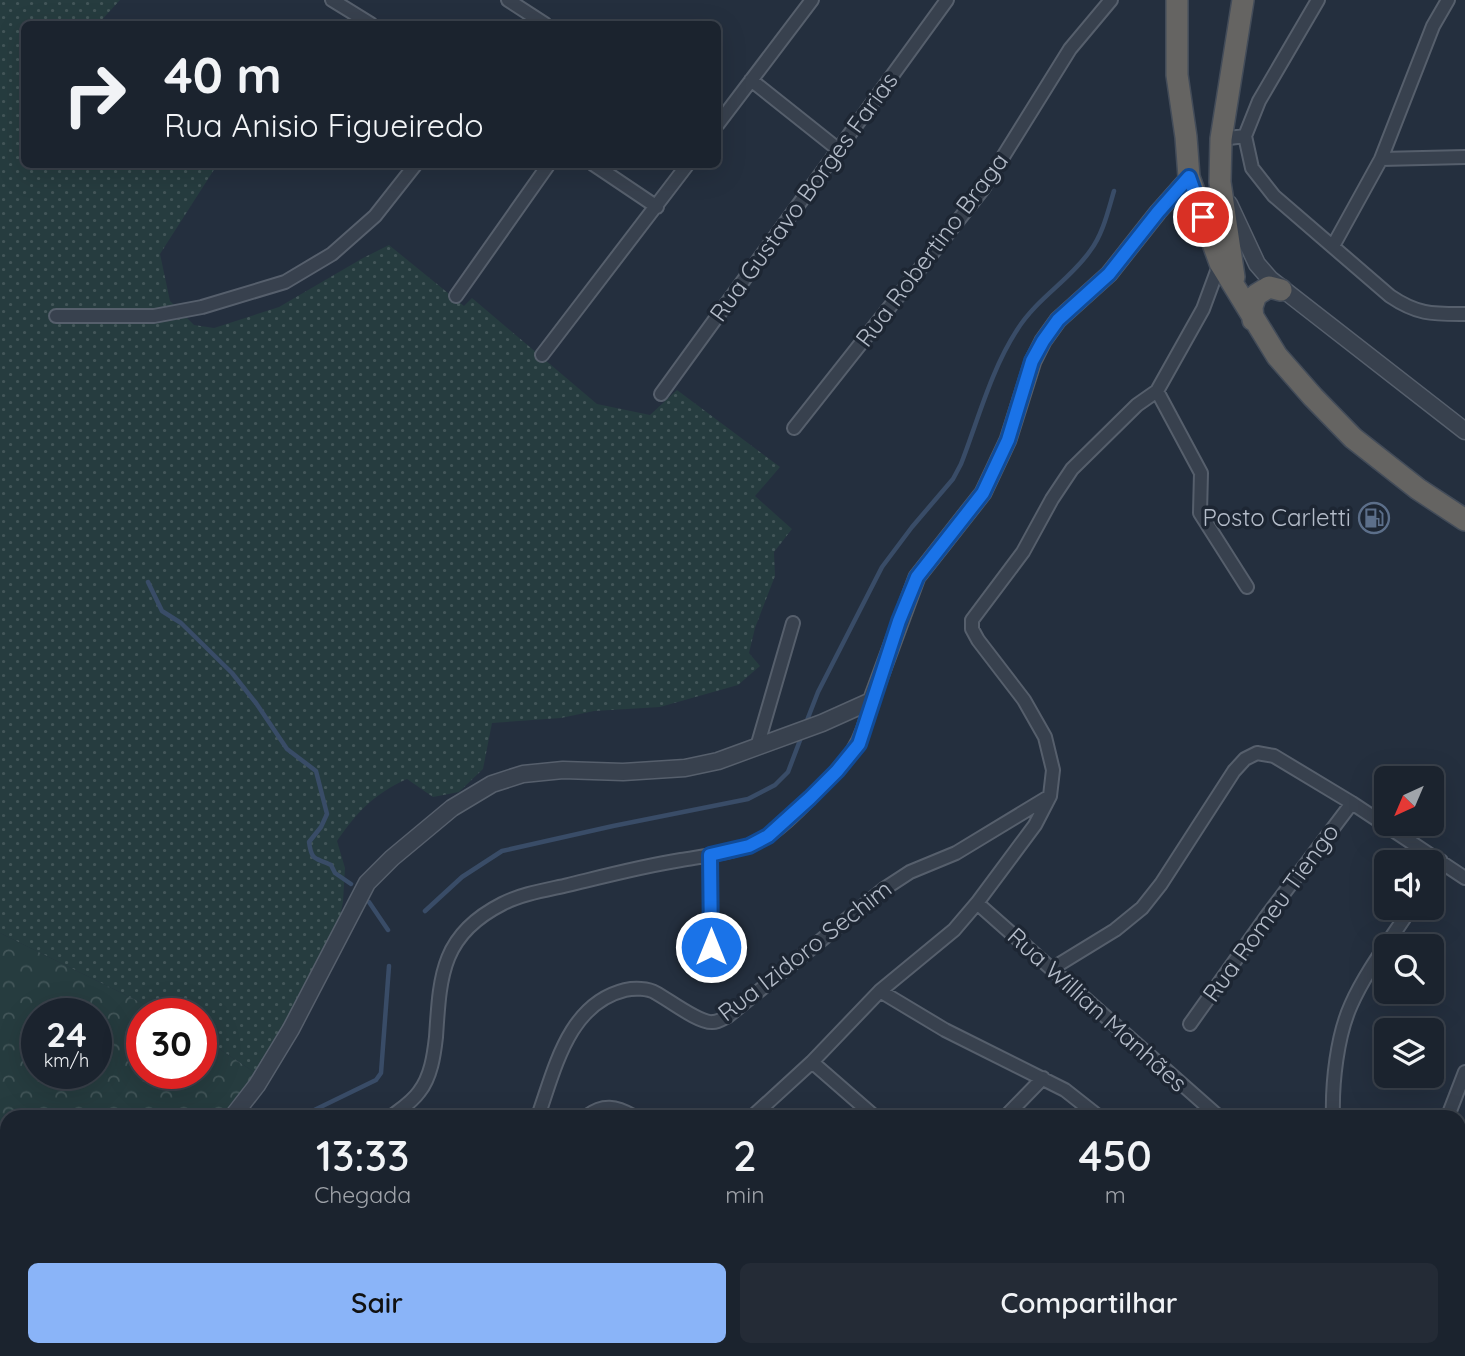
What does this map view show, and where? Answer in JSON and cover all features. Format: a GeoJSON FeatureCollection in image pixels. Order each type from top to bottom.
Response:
{"type":"FeatureCollection","features":[{"type":"Feature","properties":{"kind":"highway"},"geometry":{"type":"LineString","coordinates":[[1177,0],[1177,75],[1189,177],[1220,263],[1277,356],[1312,397],[1353,438],[1418,489],[1465,520]]}},
{"type":"Feature","properties":{"kind":"highway"},"geometry":{"type":"LineString","coordinates":[[1237,293],[1220,182],[1221,139],[1243,0]]}},
{"type":"Feature","properties":{"kind":"highway"},"geometry":{"type":"LineString","coordinates":[[1186,137],[1197,157],[1228,238]]}},
{"type":"Feature","properties":{"kind":"highway"},"geometry":{"type":"LineString","coordinates":[[1253,320],[1254,299],[1259,291],[1269,287],[1281,289]]}},
{"type":"Feature","properties":{"kind":"street"},"geometry":{"type":"LineString","coordinates":[[332,0],[366,21]]}},
{"type":"Feature","properties":{"kind":"street"},"geometry":{"type":"LineString","coordinates":[[508,0],[540,21]]}},
{"type":"Feature","properties":{"kind":"street"},"geometry":{"type":"LineString","coordinates":[[795,0],[811,1]]}},
{"type":"Feature","properties":{"kind":"street","name":"Rua Gustavo Borges Farias"},"geometry":{"type":"LineString","coordinates":[[661,394],[947,0]]}},
{"type":"Feature","properties":{"kind":"street","name":"Rua Robertino Braga"},"geometry":{"type":"LineString","coordinates":[[794,428],[983,189],[1070,49],[1111,0]]}},
{"type":"Feature","properties":{"kind":"street"},"geometry":{"type":"LineString","coordinates":[[1318,0],[1259,101],[1245,136],[1252,168],[1273,196],[1406,307],[1428,314],[1465,314]]}},
{"type":"Feature","properties":{"kind":"street"},"geometry":{"type":"LineString","coordinates":[[1333,246],[1381,159],[1433,26],[1448,0]]}},
{"type":"Feature","properties":{"kind":"street"},"geometry":{"type":"LineString","coordinates":[[721,120],[811,1]]}},
{"type":"Feature","properties":{"kind":"street"},"geometry":{"type":"LineString","coordinates":[[751,80],[839,150]]}},
{"type":"Feature","properties":{"kind":"street"},"geometry":{"type":"LineString","coordinates":[[1221,139],[1245,136]]}},
{"type":"Feature","properties":{"kind":"street"},"geometry":{"type":"LineString","coordinates":[[1381,159],[1465,157]]}},
{"type":"Feature","properties":{"kind":"street"},"geometry":{"type":"LineString","coordinates":[[56,316],[154,316],[202,307],[285,282],[332,254],[375,216],[413,168]]}},
{"type":"Feature","properties":{"kind":"street"},"geometry":{"type":"LineString","coordinates":[[456,296],[546,168]]}},
{"type":"Feature","properties":{"kind":"street"},"geometry":{"type":"LineString","coordinates":[[599,168],[657,206]]}},
{"type":"Feature","properties":{"kind":"street"},"geometry":{"type":"LineString","coordinates":[[542,355],[685,168]]}},
{"type":"Feature","properties":{"kind":"street"},"geometry":{"type":"LineString","coordinates":[[399,1110],[421,1091],[429,1074],[435,1050],[443,968],[454,943],[471,924],[503,903],[552,888],[749,846],[768,836],[797,812],[837,771],[859,744],[865,730],[871,701],[917,577],[983,493],[1008,440],[1032,361],[1043,341],[1058,320],[1109,274],[1189,177]]}},
{"type":"Feature","properties":{"kind":"street"},"geometry":{"type":"LineString","coordinates":[[1220,182],[1238,227],[1257,264]]}},
{"type":"Feature","properties":{"kind":"street"},"geometry":{"type":"LineString","coordinates":[[1228,238],[1281,289],[1465,431]]}},
{"type":"Feature","properties":{"kind":"street"},"geometry":{"type":"LineString","coordinates":[[760,1110],[812,1062],[880,991],[954,930],[1035,825],[1050,796],[1053,770],[1045,737],[1024,700],[978,640],[972,629],[972,620],[1023,552],[1072,468],[1137,405],[1157,391],[1203,309],[1220,263]]}},
{"type":"Feature","properties":{"kind":"street"},"geometry":{"type":"LineString","coordinates":[[1157,391],[1201,473],[1200,513],[1247,587]]}},
{"type":"Feature","properties":{"kind":"street"},"geometry":{"type":"LineString","coordinates":[[757,747],[793,623]]}},
{"type":"Feature","properties":{"kind":"street"},"geometry":{"type":"LineString","coordinates":[[238,1110],[257,1085],[291,1029],[367,883],[392,858],[452,808],[492,785],[523,774],[563,770],[623,772],[685,768],[718,761],[871,701]]}},
{"type":"Feature","properties":{"kind":"street"},"geometry":{"type":"LineString","coordinates":[[1053,968],[1115,930],[1142,908],[1245,759],[1257,753],[1274,756],[1424,850]]}},
{"type":"Feature","properties":{"kind":"street","name":"Rua Izidoro Sechim"},"geometry":{"type":"LineString","coordinates":[[540,1110],[568,1035],[582,1017],[612,993],[632,988],[653,990],[700,1019],[713,1023],[728,1016],[884,889],[910,872],[956,853],[1050,796]]}},
{"type":"Feature","properties":{"kind":"street","name":"Rua Romeu Tiengo"},"geometry":{"type":"LineString","coordinates":[[1190,1024],[1352,803]]}},
{"type":"Feature","properties":{"kind":"street"},"geometry":{"type":"LineString","coordinates":[[710,855],[711,970]]}},
{"type":"Feature","properties":{"kind":"street"},"geometry":{"type":"LineString","coordinates":[[1444,863],[1465,878]]}},
{"type":"Feature","properties":{"kind":"street","name":"Rua Willian Manhães"},"geometry":{"type":"LineString","coordinates":[[977,903],[1211,1110]]}},
{"type":"Feature","properties":{"kind":"street"},"geometry":{"type":"LineString","coordinates":[[1333,1110],[1332,1094],[1339,1046],[1350,1006],[1404,920]]}},
{"type":"Feature","properties":{"kind":"street"},"geometry":{"type":"LineString","coordinates":[[880,991],[945,1030],[1065,1090],[1090,1110]]}},
{"type":"Feature","properties":{"kind":"street"},"geometry":{"type":"LineString","coordinates":[[812,1062],[867,1110]]}},
{"type":"Feature","properties":{"kind":"street"},"geometry":{"type":"LineString","coordinates":[[1012,1110],[1043,1078]]}},
{"type":"Feature","properties":{"kind":"street"},"geometry":{"type":"LineString","coordinates":[[1450,1110],[1463,1079]]}},
{"type":"Feature","properties":{"kind":"street"},"geometry":{"type":"LineString","coordinates":[[598,1110],[604,1107],[620,1110]]}},
{"type":"Feature","properties":{"kind":"green space"},"geometry":{"type":"Polygon","coordinates":[[[0,0],[120,0],[101,21],[21,21],[21,168],[215,168],[160,254],[170,301],[194,325],[214,328],[279,307],[389,245],[464,306],[472,298],[597,404],[650,415],[677,390],[780,467],[755,496],[792,529],[774,552],[775,576],[755,628],[749,653],[760,666],[738,685],[660,707],[594,711],[561,718],[492,723],[483,769],[459,792],[433,797],[407,779],[376,798],[359,813],[337,841],[345,868],[343,902],[335,941],[257,1074],[217,1048],[217,998],[132,998],[0,933],[0,0]]]}},
{"type":"Feature","properties":{"kind":"green space"},"geometry":{"type":"Polygon","coordinates":[[[0,933],[132,998],[126,998],[126,1089],[217,1089],[217,1048],[257,1074],[230,1110],[0,1110],[0,933]]]}},
{"type":"Feature","properties":{"kind":"waterway"},"geometry":{"type":"LineString","coordinates":[[806,723],[818,692],[882,567],[953,479],[992,378],[1008,345],[1034,308],[1073,271],[1095,244],[1114,191]]}},
{"type":"Feature","properties":{"kind":"waterway"},"geometry":{"type":"LineString","coordinates":[[148,582],[162,611],[181,623],[232,673],[287,749],[316,771],[327,814],[309,842],[312,853],[331,865],[335,873],[351,884]]}},
{"type":"Feature","properties":{"kind":"waterway"},"geometry":{"type":"LineString","coordinates":[[425,911],[462,877],[502,851],[748,799],[775,785],[788,772],[802,735]]}},
{"type":"Feature","properties":{"kind":"waterway"},"geometry":{"type":"LineString","coordinates":[[369,902],[388,930]]}},
{"type":"Feature","properties":{"kind":"waterway"},"geometry":{"type":"LineString","coordinates":[[314,1110],[376,1080],[381,1073],[389,966]]}},
{"type":"Feature","properties":{"kind":"place","name":"Posto Carletti"},"geometry":{"type":"Point","coordinates":[1374,518]}},
{"type":"Feature","properties":{"kind":"route"},"geometry":{"type":"LineString","coordinates":[[711,947],[710,855],[749,846],[768,836],[797,812],[859,744],[871,701],[917,577],[983,493],[1008,440],[1032,361],[1043,341],[1058,320],[1109,274],[1189,177],[1203,217]]}}]}
